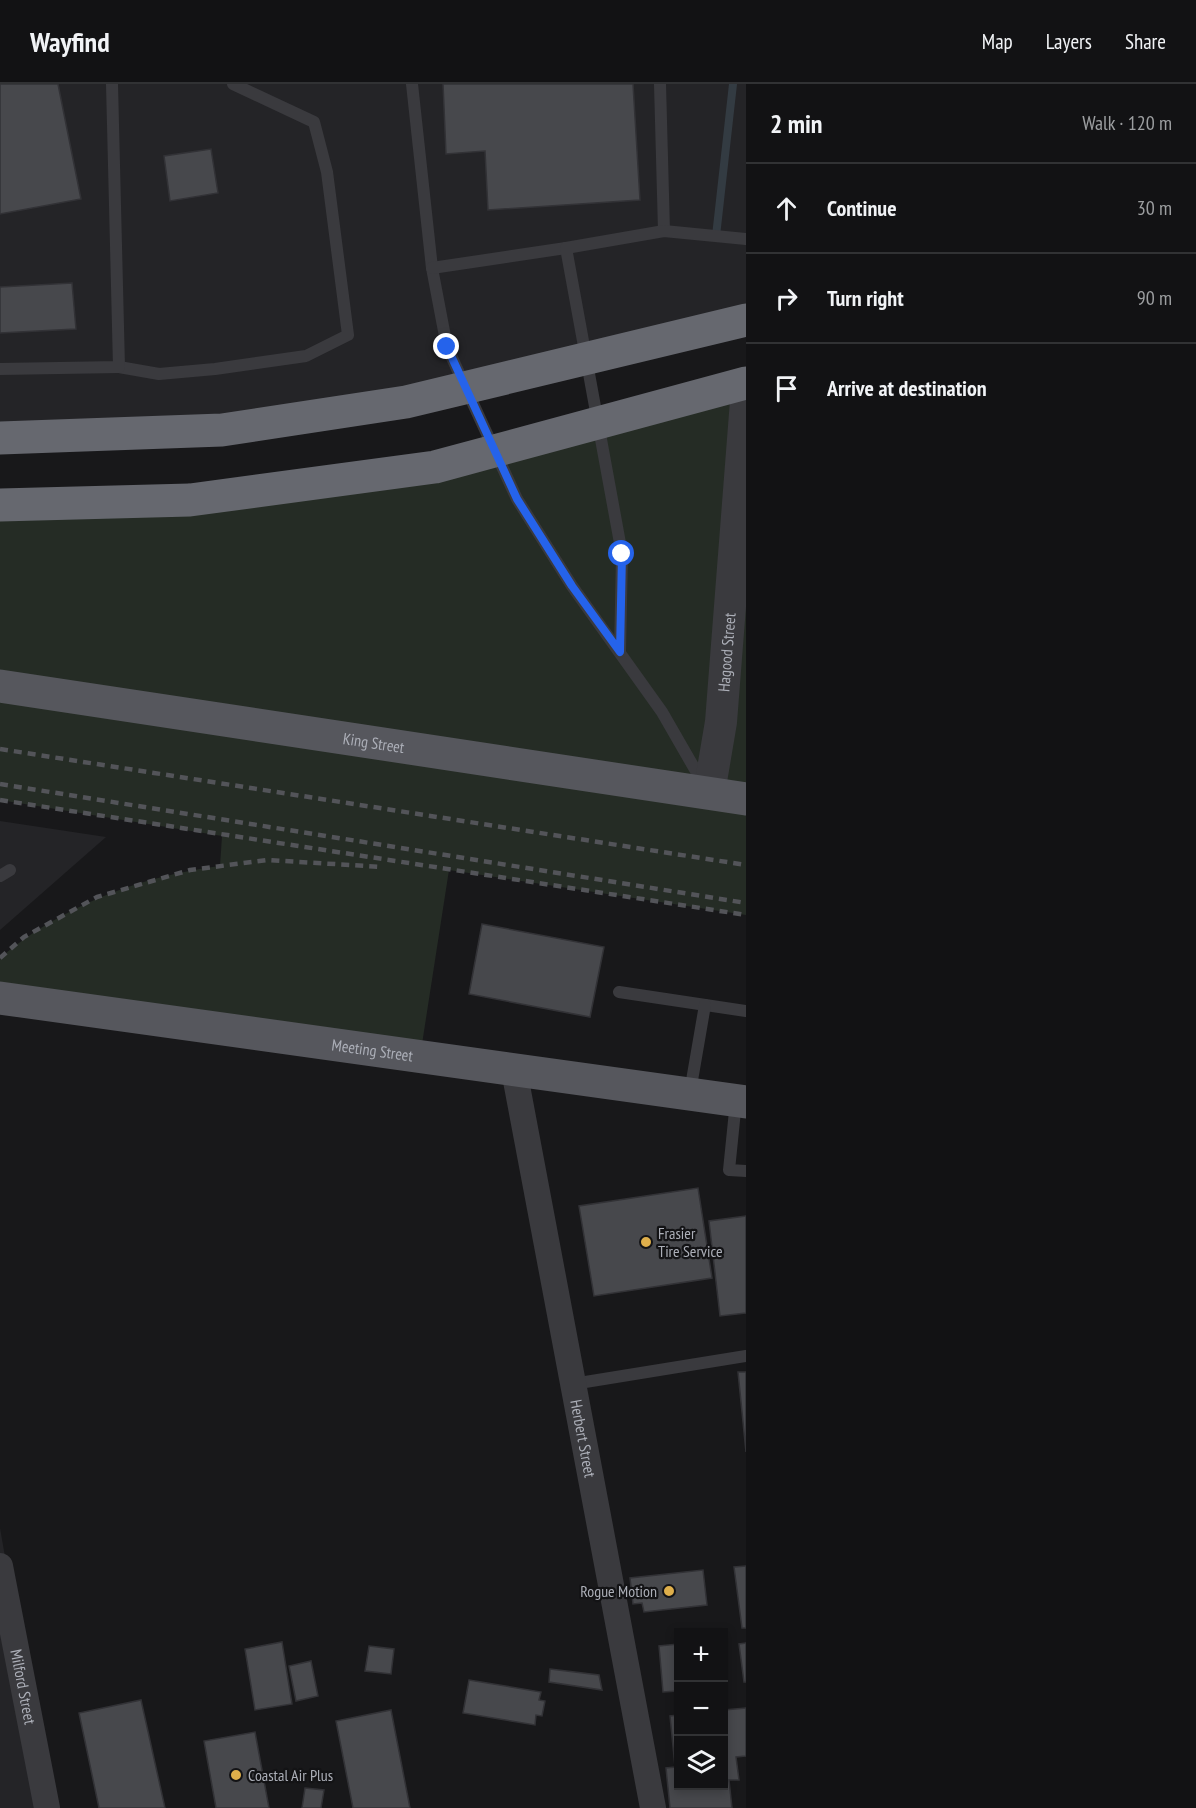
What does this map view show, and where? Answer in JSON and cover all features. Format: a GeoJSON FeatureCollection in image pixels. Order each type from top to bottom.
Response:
{"type":"FeatureCollection","features":[{"type":"Feature","properties":{"kind":"highway"},"geometry":{"type":"LineString","coordinates":[[0,438],[222,430],[405,402],[746,320]]}},
{"type":"Feature","properties":{"kind":"highway"},"geometry":{"type":"LineString","coordinates":[[0,505],[190,500],[435,467],[746,383]]}},
{"type":"Feature","properties":{"kind":"main road","name":"King Street"},"geometry":{"type":"LineString","coordinates":[[0,686],[746,799]]}},
{"type":"Feature","properties":{"kind":"main road","name":"Meeting Street"},"geometry":{"type":"LineString","coordinates":[[0,998],[741,1101]]}},
{"type":"Feature","properties":{"kind":"street","name":"Hagood Street"},"geometry":{"type":"LineString","coordinates":[[709,794],[721,722],[746,401]]}},
{"type":"Feature","properties":{"kind":"street","name":"Herbert Street"},"geometry":{"type":"LineString","coordinates":[[514,1070],[653,1808]]}},
{"type":"Feature","properties":{"kind":"street","name":"Milford Street"},"geometry":{"type":"LineString","coordinates":[[0,1566],[47,1808]]}},
{"type":"Feature","properties":{"kind":"lane"},"geometry":{"type":"LineString","coordinates":[[112,84],[119,367]]}},
{"type":"Feature","properties":{"kind":"lane"},"geometry":{"type":"LineString","coordinates":[[0,369],[119,367],[159,374],[226,368],[306,356],[348,335],[327,172],[314,122],[233,84]]}},
{"type":"Feature","properties":{"kind":"lane"},"geometry":{"type":"LineString","coordinates":[[412,84],[432,268],[447,347],[517,499],[572,586],[662,712],[709,794]]}},
{"type":"Feature","properties":{"kind":"lane"},"geometry":{"type":"LineString","coordinates":[[660,84],[664,231]]}},
{"type":"Feature","properties":{"kind":"lane"},"geometry":{"type":"LineString","coordinates":[[432,268],[664,231],[746,239]]}},
{"type":"Feature","properties":{"kind":"lane"},"geometry":{"type":"LineString","coordinates":[[566,248],[622,554],[620,652]]}},
{"type":"Feature","properties":{"kind":"lane"},"geometry":{"type":"LineString","coordinates":[[619,992],[746,1011]]}},
{"type":"Feature","properties":{"kind":"lane"},"geometry":{"type":"LineString","coordinates":[[690,1094],[705,1005]]}},
{"type":"Feature","properties":{"kind":"lane"},"geometry":{"type":"LineString","coordinates":[[741,1101],[729,1170],[746,1171]]}},
{"type":"Feature","properties":{"kind":"lane"},"geometry":{"type":"LineString","coordinates":[[573,1384],[746,1356]]}},
{"type":"Feature","properties":{"kind":"shaded area"},"geometry":{"type":"Polygon","coordinates":[[[0,84],[746,84],[746,313],[406,402],[0,438],[0,84]]]}},
{"type":"Feature","properties":{"kind":"shaded area"},"geometry":{"type":"Polygon","coordinates":[[[746,383],[746,915],[449,870],[420,1057],[0,998],[0,958],[24,940],[49,923],[103,896],[161,877],[220,866],[222,836],[0,800],[0,505],[435,467],[746,383]]]}},
{"type":"Feature","properties":{"kind":"shaded area"},"geometry":{"type":"Polygon","coordinates":[[[0,821],[106,837],[0,930],[0,821]]]}},
{"type":"Feature","properties":{"kind":"shaded area"},"geometry":{"type":"Polygon","coordinates":[[[0,1528],[49,1808],[0,1808],[0,1528]]]}},
{"type":"Feature","properties":{"kind":"building"},"geometry":{"type":"Polygon","coordinates":[[[0,84],[58,84],[81,199],[0,214],[0,84]]]}},
{"type":"Feature","properties":{"kind":"building"},"geometry":{"type":"Polygon","coordinates":[[[443,84],[633,84],[640,200],[488,210],[485,151],[446,154],[443,84]]]}},
{"type":"Feature","properties":{"kind":"building"},"geometry":{"type":"Polygon","coordinates":[[[211,149],[218,193],[170,201],[164,156],[211,149]]]}},
{"type":"Feature","properties":{"kind":"building"},"geometry":{"type":"Polygon","coordinates":[[[72,283],[76,329],[0,333],[0,287],[72,283]]]}},
{"type":"Feature","properties":{"kind":"building"},"geometry":{"type":"Polygon","coordinates":[[[482,924],[604,947],[590,1017],[469,994],[482,924]]]}},
{"type":"Feature","properties":{"kind":"building","name":"Frasier Tire Service"},"geometry":{"type":"Polygon","coordinates":[[[698,1188],[712,1278],[594,1296],[579,1206],[698,1188]]]}},
{"type":"Feature","properties":{"kind":"building"},"geometry":{"type":"Polygon","coordinates":[[[746,1216],[746,1313],[720,1316],[709,1221],[746,1216]]]}},
{"type":"Feature","properties":{"kind":"building"},"geometry":{"type":"Polygon","coordinates":[[[738,1372],[746,1372],[746,1452],[738,1372]]]}},
{"type":"Feature","properties":{"kind":"building"},"geometry":{"type":"Polygon","coordinates":[[[746,1566],[746,1628],[742,1628],[734,1567],[746,1566]]]}},
{"type":"Feature","properties":{"kind":"building","name":"Rogue Motion"},"geometry":{"type":"Polygon","coordinates":[[[703,1570],[707,1605],[644,1612],[642,1603],[633,1604],[630,1578],[703,1570]]]}},
{"type":"Feature","properties":{"kind":"building"},"geometry":{"type":"Polygon","coordinates":[[[282,1642],[292,1704],[255,1710],[245,1649],[282,1642]]]}},
{"type":"Feature","properties":{"kind":"building"},"geometry":{"type":"Polygon","coordinates":[[[746,1643],[746,1682],[744,1682],[739,1644],[746,1643]]]}},
{"type":"Feature","properties":{"kind":"building"},"geometry":{"type":"Polygon","coordinates":[[[674,1644],[674,1691],[663,1692],[659,1646],[674,1644]]]}},
{"type":"Feature","properties":{"kind":"building"},"geometry":{"type":"Polygon","coordinates":[[[369,1646],[394,1649],[391,1674],[365,1671],[369,1646]]]}},
{"type":"Feature","properties":{"kind":"building"},"geometry":{"type":"Polygon","coordinates":[[[311,1661],[318,1696],[296,1701],[289,1666],[311,1661]]]}},
{"type":"Feature","properties":{"kind":"building"},"geometry":{"type":"Polygon","coordinates":[[[550,1669],[599,1675],[602,1690],[549,1682],[550,1669]]]}},
{"type":"Feature","properties":{"kind":"building"},"geometry":{"type":"Polygon","coordinates":[[[469,1680],[541,1692],[539,1700],[545,1701],[542,1716],[536,1715],[535,1725],[463,1713],[469,1680]]]}},
{"type":"Feature","properties":{"kind":"building"},"geometry":{"type":"Polygon","coordinates":[[[141,1700],[165,1808],[99,1808],[79,1713],[141,1700]]]}},
{"type":"Feature","properties":{"kind":"building"},"geometry":{"type":"Polygon","coordinates":[[[746,1708],[746,1756],[736,1757],[739,1780],[729,1780],[732,1808],[670,1808],[666,1768],[674,1767],[674,1790],[728,1790],[728,1710],[746,1708]]]}},
{"type":"Feature","properties":{"kind":"building"},"geometry":{"type":"Polygon","coordinates":[[[391,1710],[410,1808],[353,1808],[336,1721],[391,1710]]]}},
{"type":"Feature","properties":{"kind":"building"},"geometry":{"type":"Polygon","coordinates":[[[670,1716],[674,1716],[674,1757],[670,1716]]]}},
{"type":"Feature","properties":{"kind":"building","name":"Coastal Air Plus"},"geometry":{"type":"Polygon","coordinates":[[[255,1732],[269,1808],[216,1808],[204,1741],[255,1732]]]}},
{"type":"Feature","properties":{"kind":"building"},"geometry":{"type":"Polygon","coordinates":[[[305,1788],[324,1790],[321,1808],[302,1808],[305,1788]]]}},
{"type":"Feature","properties":{"kind":"waterway"},"geometry":{"type":"LineString","coordinates":[[716,236],[733,84]]}},
{"type":"Feature","properties":{"kind":"railway"},"geometry":{"type":"LineString","coordinates":[[0,749],[746,865]]}},
{"type":"Feature","properties":{"kind":"railway"},"geometry":{"type":"LineString","coordinates":[[0,784],[746,903]]}},
{"type":"Feature","properties":{"kind":"railway"},"geometry":{"type":"LineString","coordinates":[[0,800],[746,915]]}},
{"type":"Feature","properties":{"kind":"railway"},"geometry":{"type":"LineString","coordinates":[[0,958],[24,937],[97,897],[190,870],[267,860],[383,867]]}},
{"type":"Feature","properties":{"kind":"place","name":"Frasier Tire Service"},"geometry":{"type":"Point","coordinates":[646,1242]}},
{"type":"Feature","properties":{"kind":"place","name":"Rogue Motion"},"geometry":{"type":"Point","coordinates":[669,1591]}},
{"type":"Feature","properties":{"kind":"place","name":"Coastal Air Plus"},"geometry":{"type":"Point","coordinates":[236,1775]}},
{"type":"Feature","properties":{"kind":"route"},"geometry":{"type":"LineString","coordinates":[[447,347],[517,499],[572,586],[620,652],[622,554]]}}]}
